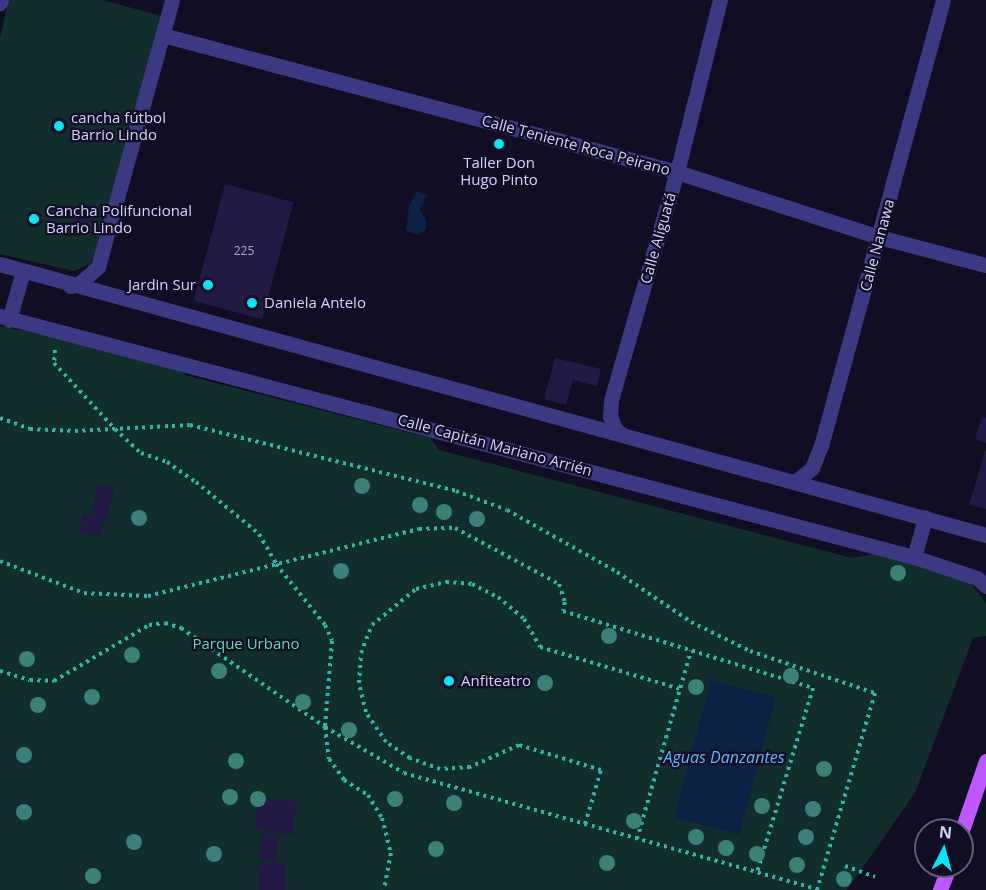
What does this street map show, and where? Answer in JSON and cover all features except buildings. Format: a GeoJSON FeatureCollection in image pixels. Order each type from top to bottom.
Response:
{"type":"FeatureCollection","features":[{"type":"Feature","properties":{"kind":"main road"},"geometry":{"type":"LineString","coordinates":[[966,818],[986,761]]}},
{"type":"Feature","properties":{"kind":"street"},"geometry":{"type":"LineString","coordinates":[[70,286],[80,283],[98,267],[172,0]]}},
{"type":"Feature","properties":{"kind":"street","name":"Calle Aliguatá"},"geometry":{"type":"LineString","coordinates":[[623,435],[615,429],[610,416],[611,400],[677,172],[720,0]]}},
{"type":"Feature","properties":{"kind":"street","name":"Calle Nanawa"},"geometry":{"type":"LineString","coordinates":[[795,482],[805,477],[817,459],[943,0]]}},
{"type":"Feature","properties":{"kind":"street","name":"Calle Teniente Roca Peirano"},"geometry":{"type":"LineString","coordinates":[[163,35],[677,172],[879,237],[986,265]]}},
{"type":"Feature","properties":{"kind":"street"},"geometry":{"type":"LineString","coordinates":[[0,264],[70,286],[986,535]]}},
{"type":"Feature","properties":{"kind":"street"},"geometry":{"type":"LineString","coordinates":[[4,318],[22,271]]}},
{"type":"Feature","properties":{"kind":"street","name":"Calle Capitán Mariano Arrién"},"geometry":{"type":"LineString","coordinates":[[4,318],[154,354],[914,557],[977,578],[986,586]]}},
{"type":"Feature","properties":{"kind":"street"},"geometry":{"type":"LineString","coordinates":[[914,557],[925,518]]}},
{"type":"Feature","properties":{"kind":"path"},"geometry":{"type":"LineString","coordinates":[[55,350],[54,363],[115,429],[141,453],[167,462],[196,482],[259,534],[276,564],[325,626],[332,641],[325,727],[329,759],[344,780],[368,795],[382,818],[391,853],[384,890]]}},
{"type":"Feature","properties":{"kind":"path"},"geometry":{"type":"LineString","coordinates":[[0,418],[30,429],[115,429],[190,425],[456,491],[507,510],[617,572],[691,622],[730,641],[875,693],[818,890],[802,888],[757,872],[404,773],[325,727],[181,628],[165,623],[149,625],[54,681],[30,680],[0,671]]}},
{"type":"Feature","properties":{"kind":"path"},"geometry":{"type":"LineString","coordinates":[[0,561],[84,593],[148,596],[419,529],[455,528],[559,584],[565,602],[563,611],[813,688],[757,872]]}},
{"type":"Feature","properties":{"kind":"path"},"geometry":{"type":"LineString","coordinates":[[585,824],[601,770],[519,745],[470,767],[440,769],[410,758],[386,742],[366,712],[359,683],[362,653],[372,625],[416,589],[446,582],[472,584],[498,597],[524,619],[540,647],[680,689]]}},
{"type":"Feature","properties":{"kind":"path"},"geometry":{"type":"LineString","coordinates":[[637,839],[692,651]]}},
{"type":"Feature","properties":{"kind":"path"},"geometry":{"type":"LineString","coordinates":[[845,866],[875,877]]}},
{"type":"Feature","properties":{"kind":"green space","name":"cancha fútbol Barrio Lindo"},"geometry":{"type":"Polygon","coordinates":[[[9,0],[103,0],[161,16],[94,256],[90,264],[74,271],[0,254],[0,37],[9,0]]]}},
{"type":"Feature","properties":{"kind":"green space","name":"Parque Urbano"},"geometry":{"type":"Polygon","coordinates":[[[0,326],[181,363],[185,375],[430,438],[439,450],[852,558],[879,553],[969,581],[986,603],[986,636],[973,638],[915,793],[847,890],[0,890],[0,326]]]}},
{"type":"Feature","properties":{"kind":"water"},"geometry":{"type":"Polygon","coordinates":[[[417,191],[427,195],[419,210],[426,219],[426,230],[417,235],[406,230],[409,206],[417,191]]]}},
{"type":"Feature","properties":{"kind":"water","name":"Aguas Danzantes"},"geometry":{"type":"Polygon","coordinates":[[[711,680],[776,697],[739,835],[674,817],[711,680]]]}},
{"type":"Feature","properties":{"kind":"place","name":"cancha fútbol Barrio Lindo"},"geometry":{"type":"Point","coordinates":[59,126]}},
{"type":"Feature","properties":{"kind":"place","name":"Taller Don Hugo Pinto"},"geometry":{"type":"Point","coordinates":[499,144]}},
{"type":"Feature","properties":{"kind":"place","name":"Cancha Polifuncional Barrio Lindo"},"geometry":{"type":"Point","coordinates":[34,219]}},
{"type":"Feature","properties":{"kind":"place","name":"Jardin Sur"},"geometry":{"type":"Point","coordinates":[208,285]}},
{"type":"Feature","properties":{"kind":"place","name":"Daniela Antelo"},"geometry":{"type":"Point","coordinates":[252,303]}},
{"type":"Feature","properties":{"kind":"place","name":"Anfiteatro"},"geometry":{"type":"Point","coordinates":[449,681]}}]}
